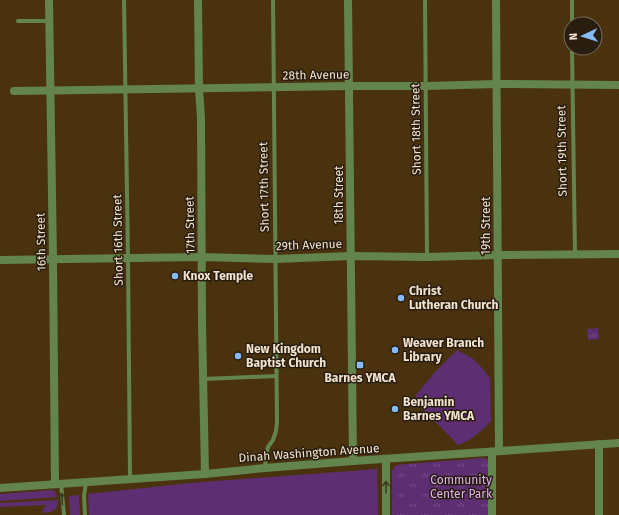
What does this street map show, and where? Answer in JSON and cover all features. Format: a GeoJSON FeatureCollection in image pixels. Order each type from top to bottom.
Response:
{"type":"FeatureCollection","features":[{"type":"Feature","properties":{"kind":"street","name":"16th Street"},"geometry":{"type":"LineString","coordinates":[[49,0],[58,483]]}},
{"type":"Feature","properties":{"kind":"street","name":"17th Street"},"geometry":{"type":"LineString","coordinates":[[198,0],[199,88],[201,118],[205,474]]}},
{"type":"Feature","properties":{"kind":"street","name":"18th Street"},"geometry":{"type":"LineString","coordinates":[[348,0],[353,461]]}},
{"type":"Feature","properties":{"kind":"street","name":"19th Street"},"geometry":{"type":"LineString","coordinates":[[492,515],[496,452],[498,255],[496,0]]}},
{"type":"Feature","properties":{"kind":"street","name":"28th Avenue"},"geometry":{"type":"LineString","coordinates":[[14,91],[497,84],[619,85]]}},
{"type":"Feature","properties":{"kind":"street","name":"29th Avenue"},"geometry":{"type":"LineString","coordinates":[[0,260],[619,254]]}},
{"type":"Feature","properties":{"kind":"street","name":"Dinah Washington Avenue"},"geometry":{"type":"LineString","coordinates":[[0,488],[205,474],[353,461],[619,443]]}},
{"type":"Feature","properties":{"kind":"street"},"geometry":{"type":"LineString","coordinates":[[599,444],[599,515]]}},
{"type":"Feature","properties":{"kind":"street"},"geometry":{"type":"LineString","coordinates":[[386,459],[386,515]]}},
{"type":"Feature","properties":{"kind":"lane","name":"Short 16th Street"},"geometry":{"type":"LineString","coordinates":[[124,0],[130,479]]}},
{"type":"Feature","properties":{"kind":"lane","name":"Short 17th Street"},"geometry":{"type":"LineString","coordinates":[[265,468],[268,447],[273,440],[276,431],[277,412],[273,0]]}},
{"type":"Feature","properties":{"kind":"lane","name":"Short 18th Street"},"geometry":{"type":"LineString","coordinates":[[425,0],[427,257]]}},
{"type":"Feature","properties":{"kind":"lane"},"geometry":{"type":"LineString","coordinates":[[572,0],[572,16]]}},
{"type":"Feature","properties":{"kind":"lane"},"geometry":{"type":"LineString","coordinates":[[18,21],[49,21]]}},
{"type":"Feature","properties":{"kind":"lane","name":"Short 19th Street"},"geometry":{"type":"LineString","coordinates":[[572,56],[575,255]]}},
{"type":"Feature","properties":{"kind":"lane"},"geometry":{"type":"LineString","coordinates":[[203,379],[276,375]]}},
{"type":"Feature","properties":{"kind":"lane"},"geometry":{"type":"LineString","coordinates":[[85,515],[84,497],[86,482]]}},
{"type":"Feature","properties":{"kind":"lane"},"geometry":{"type":"LineString","coordinates":[[58,483],[64,515]]}},
{"type":"Feature","properties":{"kind":"green space"},"geometry":{"type":"Polygon","coordinates":[[[598,328],[599,339],[588,340],[587,329],[598,328]]]}},
{"type":"Feature","properties":{"kind":"green space"},"geometry":{"type":"Polygon","coordinates":[[[457,350],[472,358],[490,378],[491,421],[484,429],[468,441],[458,445],[417,403],[416,395],[436,371],[457,350]]]}},
{"type":"Feature","properties":{"kind":"green space","name":"Community Center Park"},"geometry":{"type":"Polygon","coordinates":[[[483,458],[489,461],[489,515],[392,515],[392,471],[396,465],[483,458]]]}},
{"type":"Feature","properties":{"kind":"green space"},"geometry":{"type":"Polygon","coordinates":[[[377,469],[378,515],[89,515],[88,494],[190,483],[377,469]]]}},
{"type":"Feature","properties":{"kind":"green space"},"geometry":{"type":"Polygon","coordinates":[[[55,491],[57,497],[0,501],[0,494],[55,491]]]}},
{"type":"Feature","properties":{"kind":"green space"},"geometry":{"type":"Polygon","coordinates":[[[79,495],[80,515],[70,515],[69,496],[79,495]]]}},
{"type":"Feature","properties":{"kind":"green space"},"geometry":{"type":"Polygon","coordinates":[[[58,500],[56,509],[43,513],[42,511],[46,505],[0,507],[0,503],[58,500]]]}},
{"type":"Feature","properties":{"kind":"place","name":"Knox Temple"},"geometry":{"type":"Point","coordinates":[175,276]}},
{"type":"Feature","properties":{"kind":"place","name":"Christ Lutheran Church"},"geometry":{"type":"Point","coordinates":[401,298]}},
{"type":"Feature","properties":{"kind":"place","name":"Weaver Branch Library"},"geometry":{"type":"Point","coordinates":[395,350]}},
{"type":"Feature","properties":{"kind":"place","name":"New Kingdom Baptist Church"},"geometry":{"type":"Point","coordinates":[238,356]}},
{"type":"Feature","properties":{"kind":"place","name":"Barnes YMCA"},"geometry":{"type":"Point","coordinates":[360,365]}},
{"type":"Feature","properties":{"kind":"place","name":"Benjamin Barnes YMCA"},"geometry":{"type":"Point","coordinates":[395,409]}}]}
